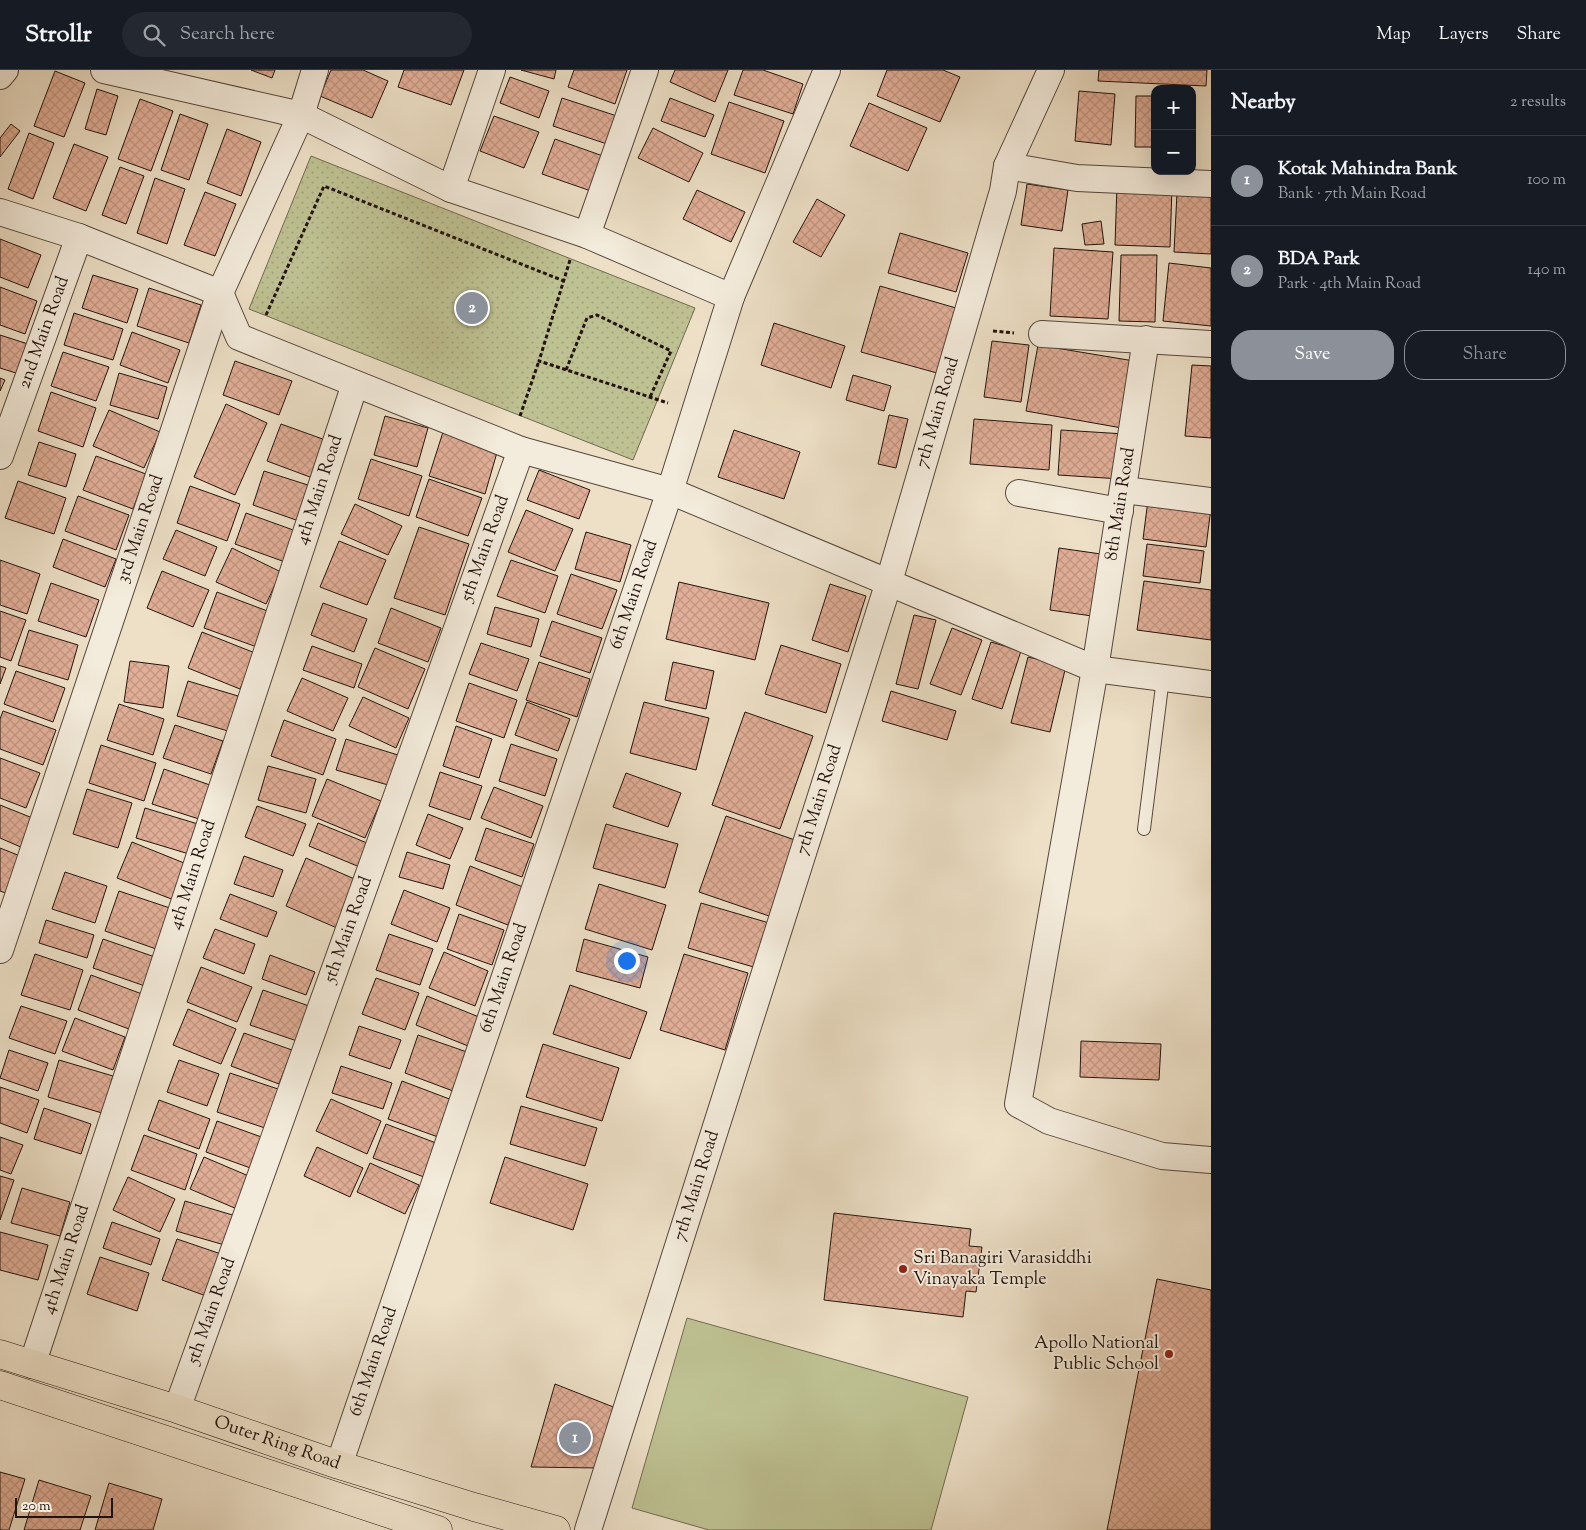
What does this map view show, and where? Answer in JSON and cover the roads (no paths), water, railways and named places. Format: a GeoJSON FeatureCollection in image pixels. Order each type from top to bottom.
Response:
{"type":"FeatureCollection","features":[{"type":"Feature","properties":{"kind":"highway","name":"Outer Ring Road"},"geometry":{"type":"LineString","coordinates":[[0,1354],[177,1409],[339,1465],[474,1508],[556,1530]]}},
{"type":"Feature","properties":{"kind":"highway","name":"Outer Ring Road"},"geometry":{"type":"LineString","coordinates":[[0,1385],[438,1530]]}},
{"type":"Feature","properties":{"kind":"street"},"geometry":{"type":"LineString","coordinates":[[0,76],[5,70]]}},
{"type":"Feature","properties":{"kind":"street"},"geometry":{"type":"LineString","coordinates":[[104,70],[301,115],[451,189],[583,234],[731,297]]}},
{"type":"Feature","properties":{"kind":"street","name":"3rd Main Road"},"geometry":{"type":"LineString","coordinates":[[0,950],[220,293],[301,115],[315,70]]}},
{"type":"Feature","properties":{"kind":"street"},"geometry":{"type":"LineString","coordinates":[[451,189],[492,70]]}},
{"type":"Feature","properties":{"kind":"street"},"geometry":{"type":"LineString","coordinates":[[583,234],[645,70]]}},
{"type":"Feature","properties":{"kind":"street","name":"7th Main Road"},"geometry":{"type":"LineString","coordinates":[[588,1530],[888,584],[1003,191],[1007,166],[1051,70]]}},
{"type":"Feature","properties":{"kind":"street","name":"6th Main Road"},"geometry":{"type":"LineString","coordinates":[[339,1465],[670,492],[731,297],[818,72]]}},
{"type":"Feature","properties":{"kind":"street"},"geometry":{"type":"LineString","coordinates":[[1007,166],[1077,178],[1211,184]]}},
{"type":"Feature","properties":{"kind":"street"},"geometry":{"type":"LineString","coordinates":[[0,212],[79,236],[220,293],[239,337],[521,450],[670,492],[1095,669],[1211,684]]}},
{"type":"Feature","properties":{"kind":"street","name":"2nd Main Road"},"geometry":{"type":"LineString","coordinates":[[0,456],[79,236]]}},
{"type":"Feature","properties":{"kind":"street"},"geometry":{"type":"LineString","coordinates":[[1042,334],[1211,344]]}},
{"type":"Feature","properties":{"kind":"street","name":"8th Main Road"},"geometry":{"type":"LineString","coordinates":[[1146,339],[1095,669],[1018,1104],[1049,1121],[1162,1156],[1211,1160]]}},
{"type":"Feature","properties":{"kind":"street","name":"4th Main Road"},"geometry":{"type":"LineString","coordinates":[[32,1365],[356,384]]}},
{"type":"Feature","properties":{"kind":"street","name":"5th Main Road"},"geometry":{"type":"LineString","coordinates":[[177,1409],[521,450]]}},
{"type":"Feature","properties":{"kind":"street"},"geometry":{"type":"LineString","coordinates":[[1019,492],[1122,501],[1211,501]]}},
{"type":"Feature","properties":{"kind":"lane"},"geometry":{"type":"LineString","coordinates":[[1144,829],[1163,678]]}},
{"type":"Feature","properties":{"kind":"place","name":"BDA Park"},"geometry":{"type":"Point","coordinates":[472,308]}},
{"type":"Feature","properties":{"kind":"place","name":"Sri Banagiri Varasiddhi Vinayaka Temple"},"geometry":{"type":"Point","coordinates":[903,1269]}},
{"type":"Feature","properties":{"kind":"place","name":"Apollo National Public School"},"geometry":{"type":"Point","coordinates":[1169,1354]}},
{"type":"Feature","properties":{"kind":"place","name":"Kotak Mahindra Bank"},"geometry":{"type":"Point","coordinates":[575,1438]}}]}
